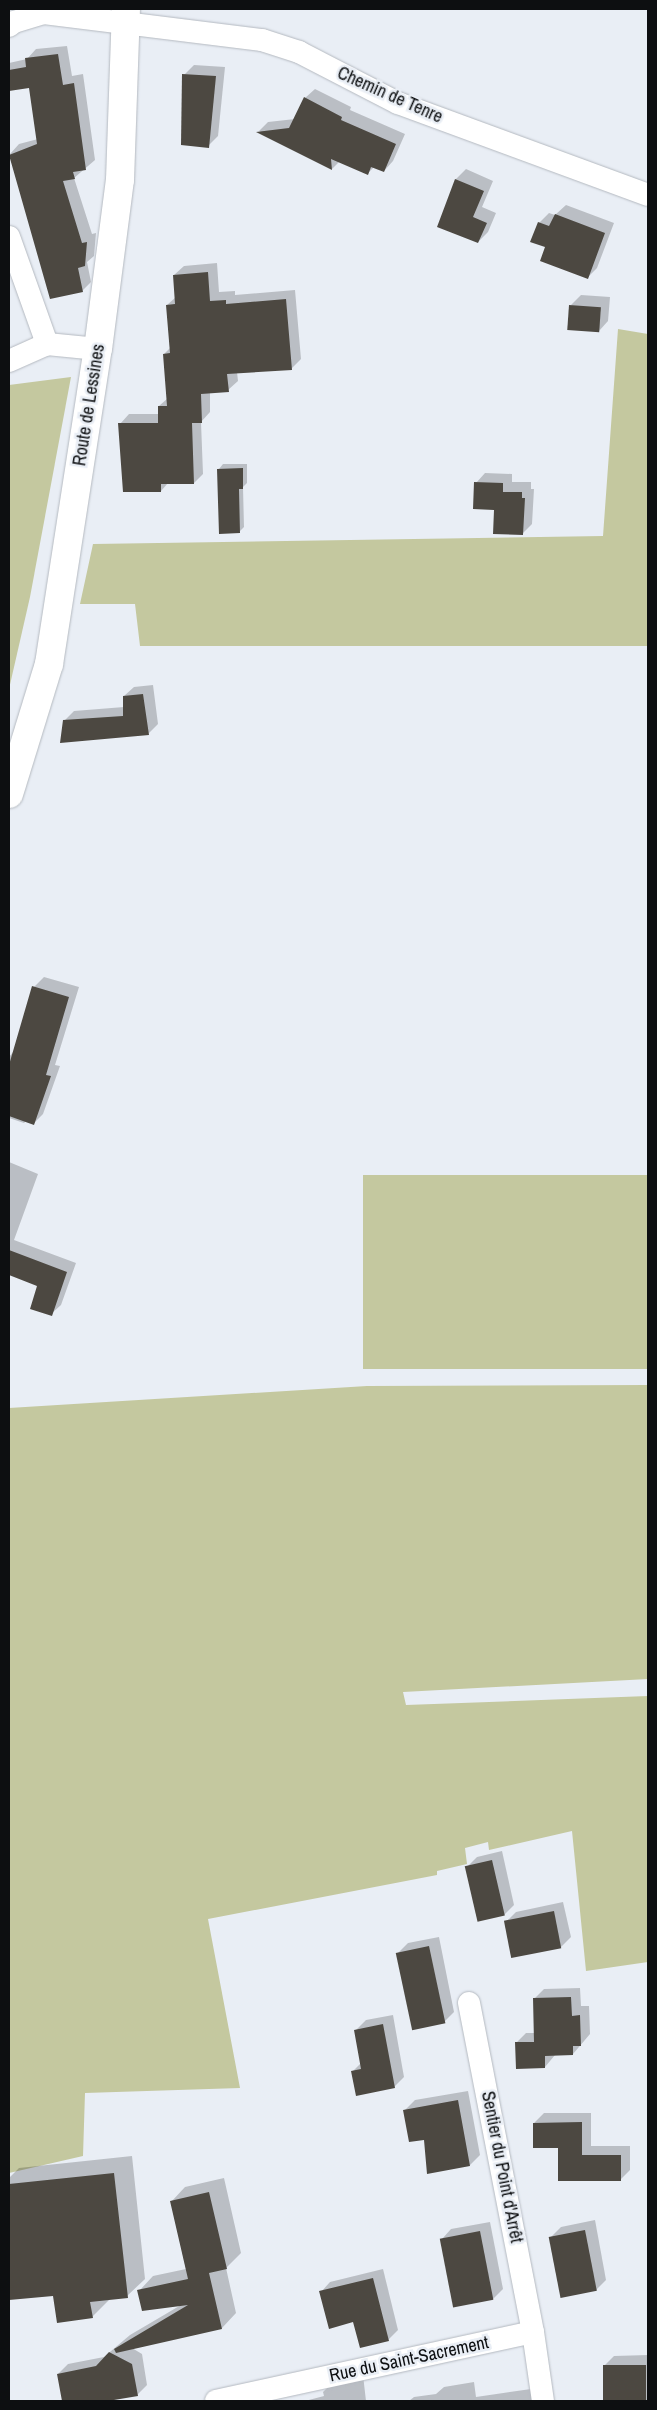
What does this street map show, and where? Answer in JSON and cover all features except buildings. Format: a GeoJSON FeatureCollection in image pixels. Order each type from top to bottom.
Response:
{"type":"FeatureCollection","features":[{"type":"Feature","properties":{"kind":"main road","name":"Route de Lessines"},"geometry":{"type":"LineString","coordinates":[[9,794],[49,664],[98,349],[120,180],[126,15]]}},
{"type":"Feature","properties":{"kind":"street","name":"Chemin de Tenre"},"geometry":{"type":"LineString","coordinates":[[45,11],[126,15],[262,40],[299,52],[398,103],[648,195]]}},
{"type":"Feature","properties":{"kind":"street"},"geometry":{"type":"LineString","coordinates":[[9,26],[14,22],[45,11]]}},
{"type":"Feature","properties":{"kind":"street"},"geometry":{"type":"LineString","coordinates":[[9,237],[47,344]]}},
{"type":"Feature","properties":{"kind":"street"},"geometry":{"type":"LineString","coordinates":[[9,361],[47,344],[98,349]]}},
{"type":"Feature","properties":{"kind":"street","name":"Sentier du Point d'Arrêt"},"geometry":{"type":"LineString","coordinates":[[469,2003],[533,2332]]}},
{"type":"Feature","properties":{"kind":"street"},"geometry":{"type":"LineString","coordinates":[[533,2332],[543,2401]]}},
{"type":"Feature","properties":{"kind":"street","name":"Rue du Saint-Sacrement"},"geometry":{"type":"LineString","coordinates":[[216,2401],[533,2332]]}},
{"type":"Feature","properties":{"kind":"green space"},"geometry":{"type":"Polygon","coordinates":[[[618,329],[648,334],[648,646],[140,646],[135,604],[80,604],[93,544],[603,536],[618,329]]]}},
{"type":"Feature","properties":{"kind":"green space"},"geometry":{"type":"Polygon","coordinates":[[[71,377],[30,597],[9,689],[9,385],[71,377]]]}},
{"type":"Feature","properties":{"kind":"green space"},"geometry":{"type":"Polygon","coordinates":[[[363,1175],[648,1175],[648,1369],[363,1369],[363,1175]]]}},
{"type":"Feature","properties":{"kind":"green space"},"geometry":{"type":"Polygon","coordinates":[[[648,1385],[648,1679],[403,1692],[406,1705],[648,1696],[648,1962],[586,1971],[572,1831],[489,1850],[488,1842],[465,1848],[467,1864],[437,1871],[437,1875],[208,1919],[240,2088],[85,2093],[83,2156],[9,2173],[9,1408],[367,1386],[648,1385]]]}}]}
